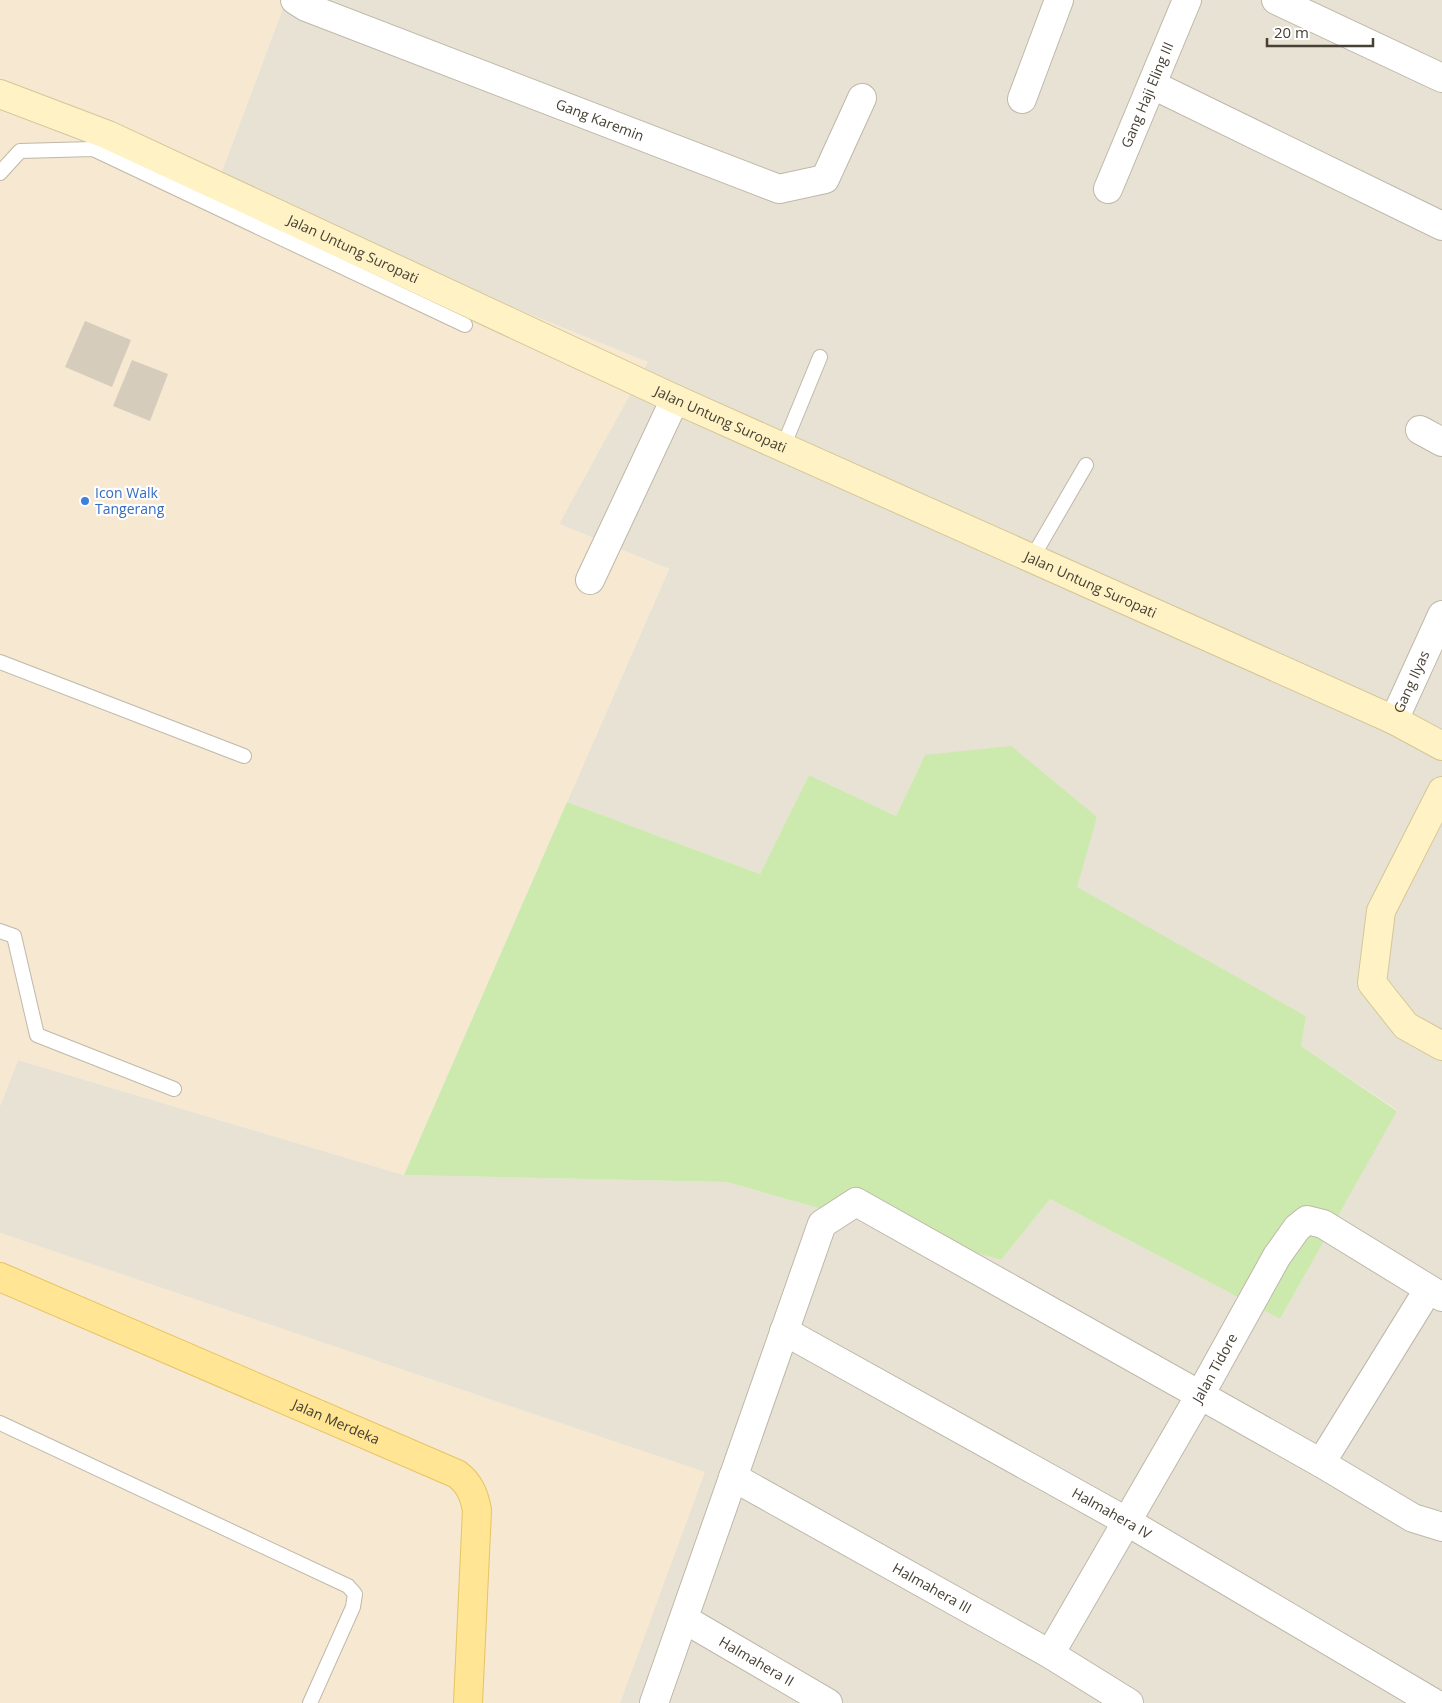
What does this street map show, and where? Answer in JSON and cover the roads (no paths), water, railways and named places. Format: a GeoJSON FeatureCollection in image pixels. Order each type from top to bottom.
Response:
{"type":"FeatureCollection","features":[{"type":"Feature","properties":{"kind":"main road","name":"Jalan Merdeka"},"geometry":{"type":"LineString","coordinates":[[0,1278],[448,1470],[466,1481],[475,1498],[476,1510],[468,1703]]}},
{"type":"Feature","properties":{"kind":"street"},"geometry":{"type":"LineString","coordinates":[[1022,99],[1059,0]]}},
{"type":"Feature","properties":{"kind":"street","name":"Gang Haji Eling III"},"geometry":{"type":"LineString","coordinates":[[1108,189],[1187,0]]}},
{"type":"Feature","properties":{"kind":"street"},"geometry":{"type":"LineString","coordinates":[[1276,0],[1442,78]]}},
{"type":"Feature","properties":{"kind":"street","name":"Gang Karemin"},"geometry":{"type":"LineString","coordinates":[[304,2],[778,189],[825,179],[862,98]]}},
{"type":"Feature","properties":{"kind":"street"},"geometry":{"type":"LineString","coordinates":[[1153,85],[1442,226]]}},
{"type":"Feature","properties":{"kind":"street","name":"Jalan Untung Suropati"},"geometry":{"type":"LineString","coordinates":[[0,94],[108,135],[675,399],[1394,720],[1442,746]]}},
{"type":"Feature","properties":{"kind":"street"},"geometry":{"type":"LineString","coordinates":[[590,580],[675,399]]}},
{"type":"Feature","properties":{"kind":"street","name":"Gang Ilyas"},"geometry":{"type":"LineString","coordinates":[[1394,720],[1442,615]]}},
{"type":"Feature","properties":{"kind":"street"},"geometry":{"type":"LineString","coordinates":[[1442,791],[1380,911],[1372,983],[1406,1026],[1442,1046]]}},
{"type":"Feature","properties":{"kind":"street"},"geometry":{"type":"LineString","coordinates":[[654,1703],[822,1224],[856,1202],[1320,1463],[1413,1518],[1441,1527]]}},
{"type":"Feature","properties":{"kind":"street","name":"Jalan Tidore"},"geometry":{"type":"LineString","coordinates":[[1050,1654],[1200,1395],[1277,1256],[1297,1228],[1307,1220],[1323,1224],[1435,1293]]}},
{"type":"Feature","properties":{"kind":"street"},"geometry":{"type":"LineString","coordinates":[[1320,1463],[1435,1293]]}},
{"type":"Feature","properties":{"kind":"street","name":"Halmahera IV"},"geometry":{"type":"LineString","coordinates":[[784,1331],[1126,1521],[1434,1703]]}},
{"type":"Feature","properties":{"kind":"street","name":"Halmahera III"},"geometry":{"type":"LineString","coordinates":[[733,1477],[1050,1654],[1096,1695],[1128,1703]]}},
{"type":"Feature","properties":{"kind":"street","name":"Halmahera II"},"geometry":{"type":"LineString","coordinates":[[684,1619],[828,1703]]}},
{"type":"Feature","properties":{"kind":"lane"},"geometry":{"type":"LineString","coordinates":[[0,173],[20,151],[93,149],[465,325]]}},
{"type":"Feature","properties":{"kind":"lane"},"geometry":{"type":"LineString","coordinates":[[783,447],[820,357]]}},
{"type":"Feature","properties":{"kind":"lane"},"geometry":{"type":"LineString","coordinates":[[1032,558],[1086,464]]}},
{"type":"Feature","properties":{"kind":"lane"},"geometry":{"type":"LineString","coordinates":[[0,662],[244,756]]}},
{"type":"Feature","properties":{"kind":"lane"},"geometry":{"type":"LineString","coordinates":[[0,931],[14,936],[37,1035],[174,1089]]}},
{"type":"Feature","properties":{"kind":"lane"},"geometry":{"type":"LineString","coordinates":[[0,1423],[348,1586],[355,1594],[353,1607],[310,1703]]}},
{"type":"Feature","properties":{"kind":"place","name":"Icon Walk Tangerang"},"geometry":{"type":"Point","coordinates":[85,501]}}]}
